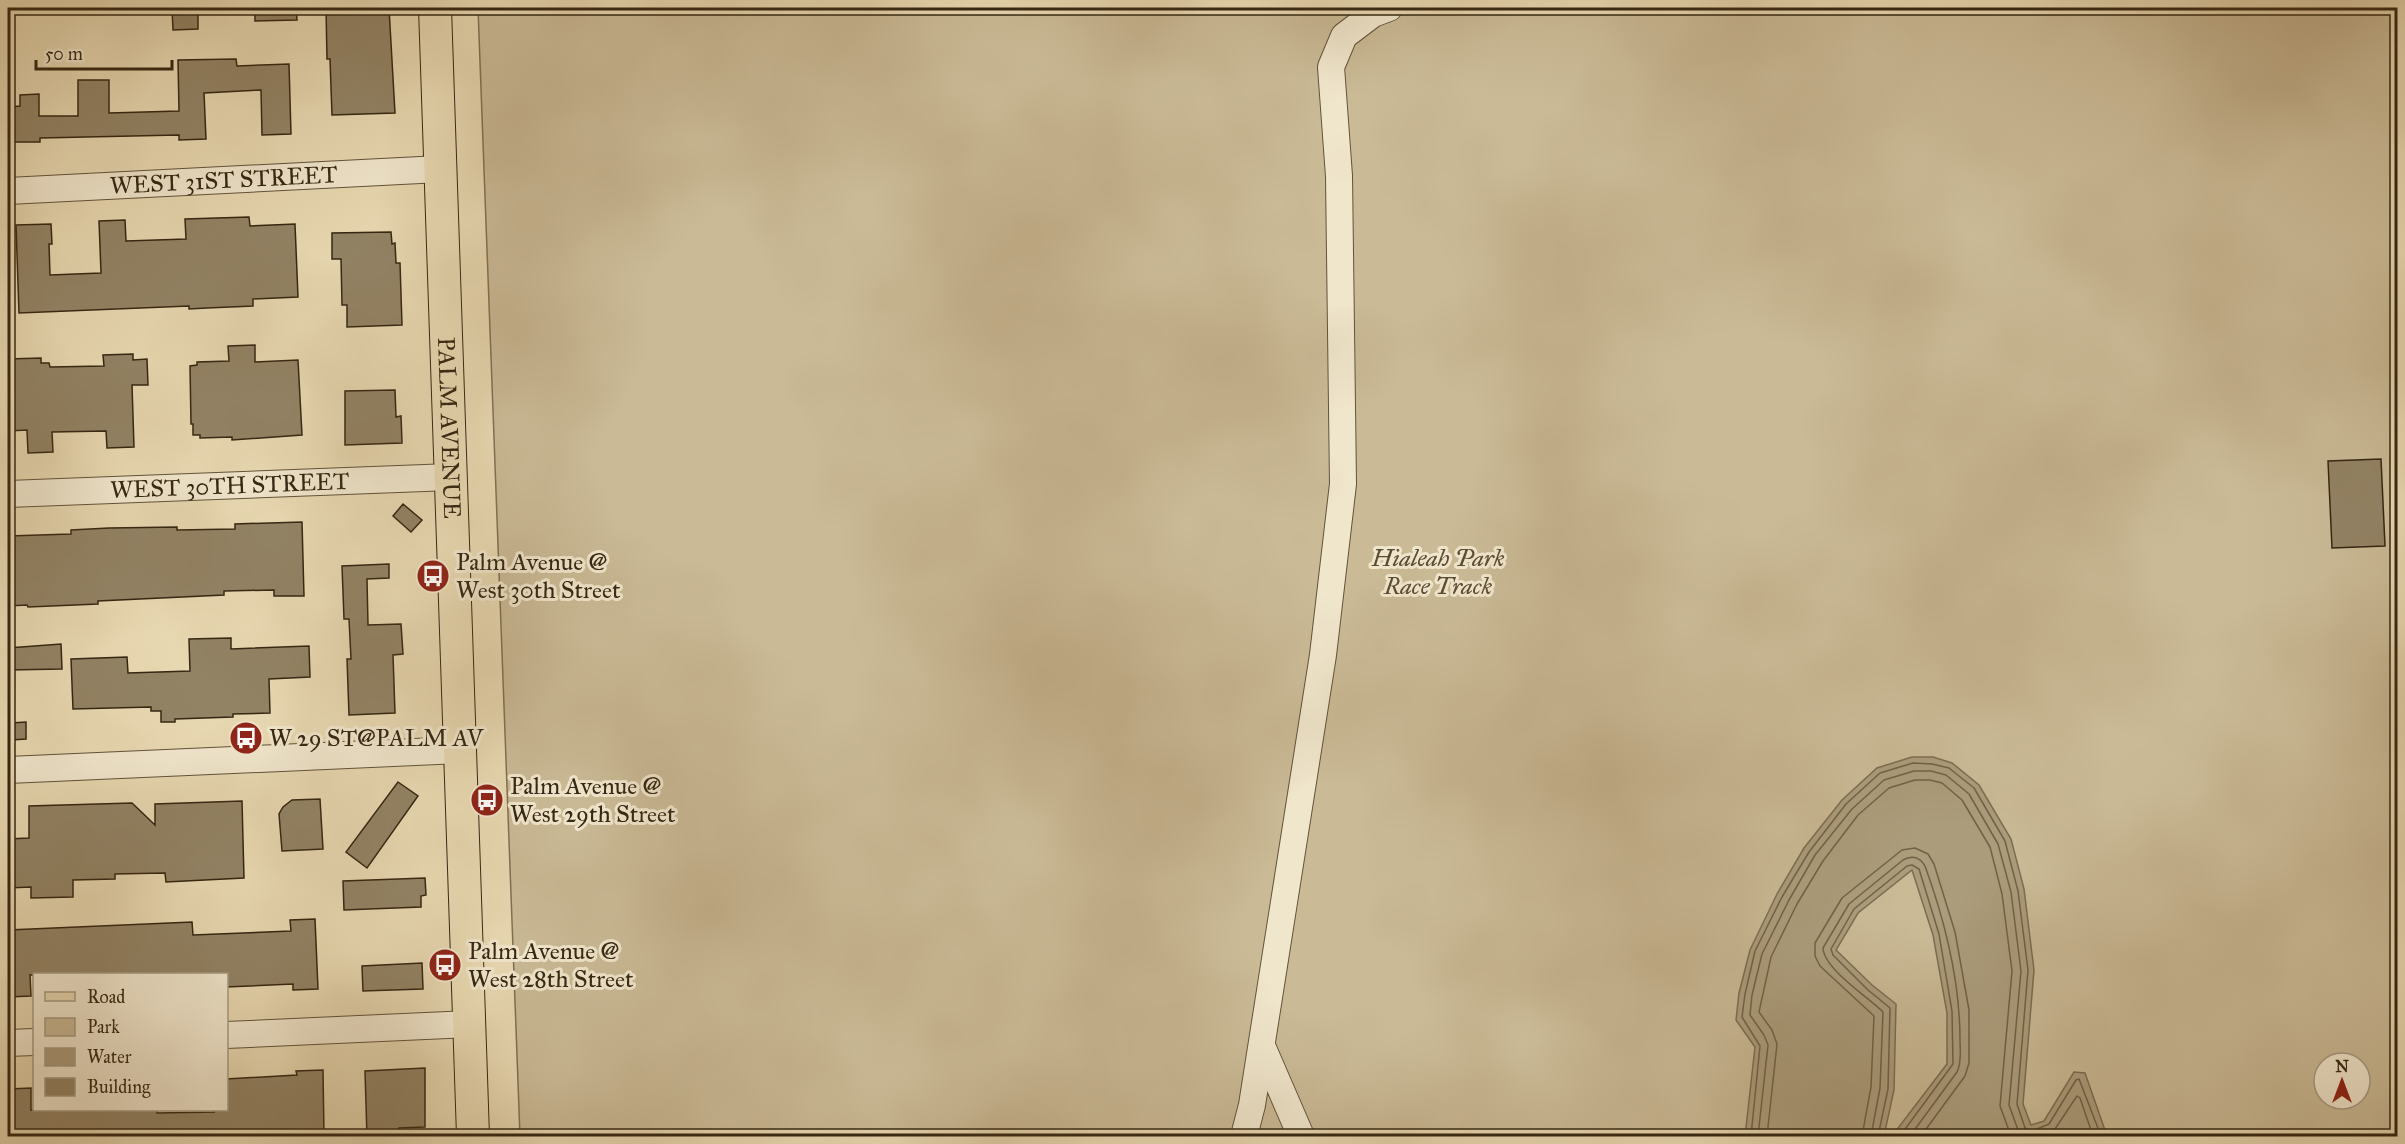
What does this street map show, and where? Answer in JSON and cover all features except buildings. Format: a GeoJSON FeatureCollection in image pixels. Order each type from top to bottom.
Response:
{"type":"FeatureCollection","features":[{"type":"Feature","properties":{"kind":"main road","name":"PALM AVENUE"},"geometry":{"type":"LineString","coordinates":[[435,8],[473,1137]]}},
{"type":"Feature","properties":{"kind":"street"},"geometry":{"type":"LineString","coordinates":[[1244,1137],[1262,1046],[1323,655],[1343,484],[1339,176],[1331,67],[1344,36],[1373,14],[1389,8]]}},
{"type":"Feature","properties":{"kind":"street","name":"WEST 31ST STREET"},"geometry":{"type":"LineString","coordinates":[[8,191],[440,169]]}},
{"type":"Feature","properties":{"kind":"street","name":"WEST 30TH STREET"},"geometry":{"type":"LineString","coordinates":[[8,494],[451,477]]}},
{"type":"Feature","properties":{"kind":"street"},"geometry":{"type":"LineString","coordinates":[[8,770],[460,750]]}},
{"type":"Feature","properties":{"kind":"street"},"geometry":{"type":"LineString","coordinates":[[228,1035],[470,1024]]}},
{"type":"Feature","properties":{"kind":"street"},"geometry":{"type":"LineString","coordinates":[[8,1043],[33,1042]]}},
{"type":"Feature","properties":{"kind":"street"},"geometry":{"type":"LineString","coordinates":[[1262,1046],[1301,1137]]}},
{"type":"Feature","properties":{"kind":"green space","name":"Hialeah Park Race Track"},"geometry":{"type":"Polygon","coordinates":[[[478,8],[2397,8],[2397,1136],[520,1136],[478,8]]]}},
{"type":"Feature","properties":{"kind":"water"},"geometry":{"type":"Polygon","coordinates":[[[1912,757],[1933,757],[1952,763],[1979,785],[2011,839],[2024,889],[2034,970],[2023,1104],[2031,1125],[2044,1121],[2074,1072],[2085,1073],[2107,1136],[1892,1136],[1947,1064],[1947,1013],[1933,935],[1912,870],[1858,913],[1836,950],[1872,985],[1896,1004],[1894,1090],[1884,1136],[1745,1136],[1755,1047],[1736,1020],[1739,993],[1750,950],[1777,894],[1804,848],[1842,800],[1877,768],[1912,757]]]}},
{"type":"Feature","properties":{"kind":"place","name":"Palm Avenue @ West 30th Street"},"geometry":{"type":"Point","coordinates":[433,576]}},
{"type":"Feature","properties":{"kind":"place","name":"W 29 ST@PALM AV"},"geometry":{"type":"Point","coordinates":[246,738]}},
{"type":"Feature","properties":{"kind":"place","name":"Palm Avenue @ West 29th Street"},"geometry":{"type":"Point","coordinates":[487,800]}},
{"type":"Feature","properties":{"kind":"place","name":"Palm Avenue @ West 28th Street"},"geometry":{"type":"Point","coordinates":[445,965]}}]}
